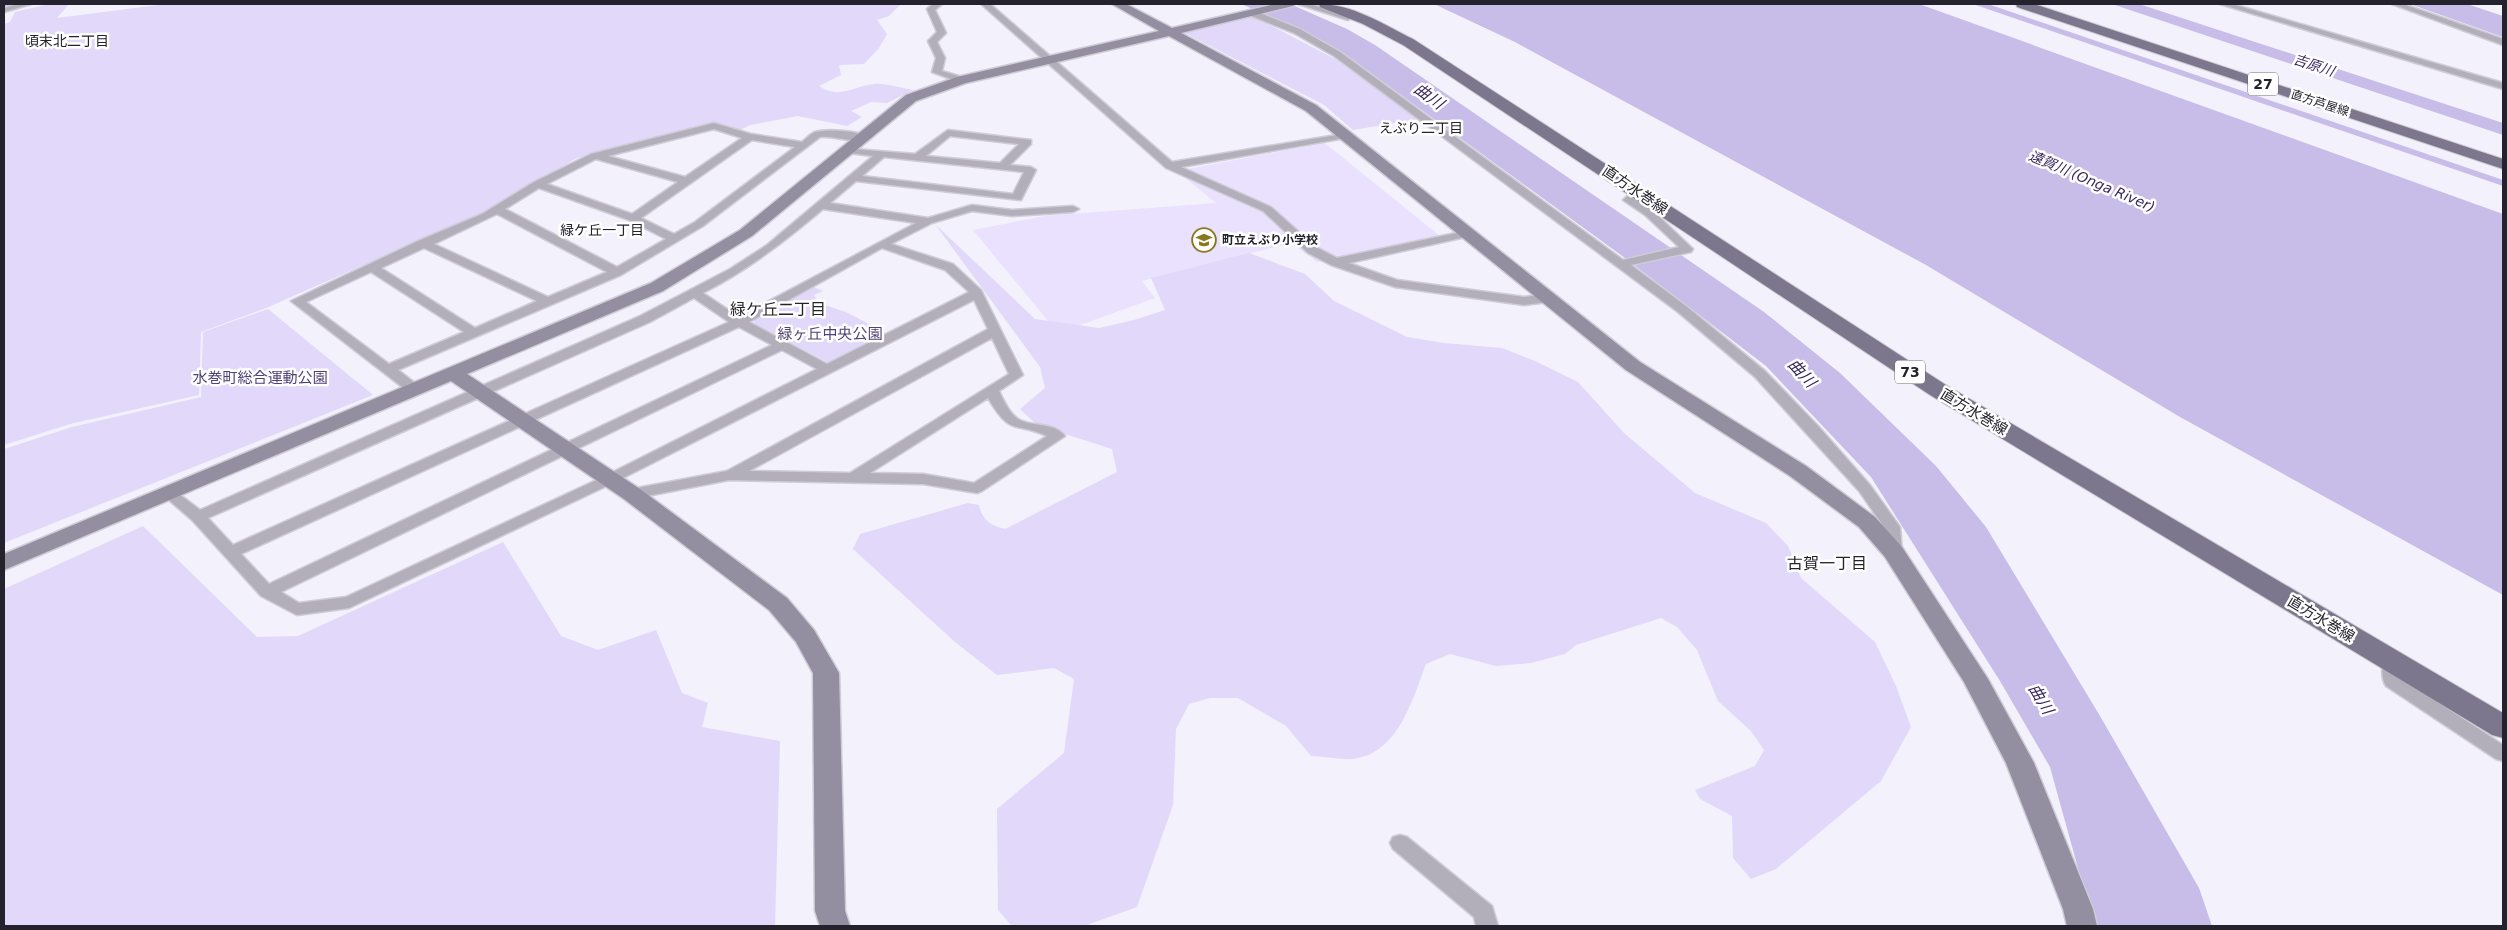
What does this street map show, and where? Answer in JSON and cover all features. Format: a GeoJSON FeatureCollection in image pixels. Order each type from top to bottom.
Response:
{"type":"FeatureCollection","features":[{"type":"Feature","properties":{"kind":"main road","name":"直方水巻線"},"geometry":{"type":"LineString","coordinates":[[1326,4],[1368,21],[1438,61],[1938,390],[2503,728]]}},
{"type":"Feature","properties":{"kind":"main road","name":"直方芦屋線"},"geometry":{"type":"LineString","coordinates":[[2022,4],[2503,164]]}},
{"type":"Feature","properties":{"kind":"street"},"geometry":{"type":"LineString","coordinates":[[4,10],[27,4]]}},
{"type":"Feature","properties":{"kind":"street"},"geometry":{"type":"LineString","coordinates":[[938,4],[931,9],[942,33],[932,41],[941,54],[942,62],[937,72],[962,80]]}},
{"type":"Feature","properties":{"kind":"street"},"geometry":{"type":"LineString","coordinates":[[985,4],[1047,61],[1101,103],[1170,166],[1267,209],[1312,250],[1335,262],[1395,283],[1524,301],[1548,298]]}},
{"type":"Feature","properties":{"kind":"street"},"geometry":{"type":"LineString","coordinates":[[1118,4],[1294,97],[1345,135],[1466,234],[1633,366],[1837,498],[1867,522],[1894,552],[1975,679],[2020,763],[2078,909],[2082,926]]}},
{"type":"Feature","properties":{"kind":"street"},"geometry":{"type":"LineString","coordinates":[[4,563],[616,306],[691,268],[746,232],[911,98],[962,80],[1289,4]]}},
{"type":"Feature","properties":{"kind":"street"},"geometry":{"type":"LineString","coordinates":[[1302,4],[1352,19],[1368,21]]}},
{"type":"Feature","properties":{"kind":"street"},"geometry":{"type":"LineString","coordinates":[[2224,4],[2503,86]]}},
{"type":"Feature","properties":{"kind":"street"},"geometry":{"type":"LineString","coordinates":[[2396,4],[2503,42]]}},
{"type":"Feature","properties":{"kind":"street"},"geometry":{"type":"LineString","coordinates":[[1254,12],[1297,31],[1337,54],[1682,309],[1760,374],[1813,429],[1865,488],[1892,527],[1894,552]]}},
{"type":"Feature","properties":{"kind":"street"},"geometry":{"type":"LineString","coordinates":[[415,390],[390,369],[297,301],[496,209],[538,184],[595,156],[714,126],[750,137],[803,145]]}},
{"type":"Feature","properties":{"kind":"street"},"geometry":{"type":"LineString","coordinates":[[390,369],[617,272],[676,239],[817,135],[828,133],[861,137]]}},
{"type":"Feature","properties":{"kind":"street"},"geometry":{"type":"LineString","coordinates":[[918,157],[948,133],[1027,142],[1002,167]]}},
{"type":"Feature","properties":{"kind":"street"},"geometry":{"type":"LineString","coordinates":[[1170,166],[1345,135]]}},
{"type":"Feature","properties":{"kind":"street"},"geometry":{"type":"LineString","coordinates":[[633,218],[750,137]]}},
{"type":"Feature","properties":{"kind":"street"},"geometry":{"type":"LineString","coordinates":[[845,150],[1032,170],[1017,198],[854,178]]}},
{"type":"Feature","properties":{"kind":"street"},"geometry":{"type":"LineString","coordinates":[[198,517],[482,393],[645,319],[734,272],[771,247],[882,153]]}},
{"type":"Feature","properties":{"kind":"street"},"geometry":{"type":"LineString","coordinates":[[595,156],[686,181]]}},
{"type":"Feature","properties":{"kind":"street"},"geometry":{"type":"LineString","coordinates":[[538,184],[633,218],[676,239]]}},
{"type":"Feature","properties":{"kind":"street"},"geometry":{"type":"LineString","coordinates":[[1621,264],[1687,249],[1649,213],[1629,200],[1638,192]]}},
{"type":"Feature","properties":{"kind":"street"},"geometry":{"type":"LineString","coordinates":[[821,205],[928,221]]}},
{"type":"Feature","properties":{"kind":"street"},"geometry":{"type":"LineString","coordinates":[[230,553],[739,322],[881,244],[928,221],[972,208],[1012,213],[1073,209]]}},
{"type":"Feature","properties":{"kind":"street"},"geometry":{"type":"LineString","coordinates":[[496,209],[617,272]]}},
{"type":"Feature","properties":{"kind":"street"},"geometry":{"type":"LineString","coordinates":[[1335,262],[1466,234]]}},
{"type":"Feature","properties":{"kind":"street"},"geometry":{"type":"LineString","coordinates":[[422,243],[549,302]]}},
{"type":"Feature","properties":{"kind":"street"},"geometry":{"type":"LineString","coordinates":[[854,476],[1016,375],[977,293],[949,267],[881,244]]}},
{"type":"Feature","properties":{"kind":"street"},"geometry":{"type":"LineString","coordinates":[[371,267],[474,333]]}},
{"type":"Feature","properties":{"kind":"street"},"geometry":{"type":"LineString","coordinates":[[694,293],[739,322],[828,368]]}},
{"type":"Feature","properties":{"kind":"street"},"geometry":{"type":"LineString","coordinates":[[170,494],[198,517],[267,592],[297,608],[348,602],[608,480],[977,293]]}},
{"type":"Feature","properties":{"kind":"street"},"geometry":{"type":"LineString","coordinates":[[729,475],[996,330]]}},
{"type":"Feature","properties":{"kind":"street"},"geometry":{"type":"LineString","coordinates":[[267,592],[782,345]]}},
{"type":"Feature","properties":{"kind":"street"},"geometry":{"type":"LineString","coordinates":[[453,374],[608,480],[632,494],[778,604],[798,624],[813,646],[826,673],[830,911],[835,926]]}},
{"type":"Feature","properties":{"kind":"street"},"geometry":{"type":"LineString","coordinates":[[632,494],[729,475],[854,476],[922,479],[977,488],[1058,436],[1041,428],[1016,424],[1004,413],[990,390]]}},
{"type":"Feature","properties":{"kind":"street"},"geometry":{"type":"LineString","coordinates":[[2392,661],[2392,681],[2503,754]]}},
{"type":"Feature","properties":{"kind":"street"},"geometry":{"type":"LineString","coordinates":[[1400,843],[1484,912],[1487,926]]}},
{"type":"Feature","properties":{"kind":"shaded area","name":"町立えぶり小学校"},"geometry":{"type":"Polygon","coordinates":[[[1325,143],[1441,237],[1317,262],[1291,243],[1142,281],[1155,298],[1058,333],[973,230],[1044,216],[1216,203],[1177,171],[1325,143]]]}},
{"type":"Feature","properties":{"kind":"green space"},"geometry":{"type":"Polygon","coordinates":[[[49,4],[69,4],[57,18],[166,4],[901,4],[889,16],[877,20],[887,34],[879,48],[864,64],[839,65],[841,75],[819,86],[834,92],[874,84],[913,90],[887,103],[871,102],[851,111],[862,117],[847,126],[798,116],[750,125],[731,135],[700,128],[577,158],[482,213],[266,308],[201,332],[199,395],[70,424],[4,445],[4,24],[10,22],[15,12],[49,4]]]}},
{"type":"Feature","properties":{"kind":"green space"},"geometry":{"type":"Polygon","coordinates":[[[1251,15],[1335,59],[1419,119],[1353,130],[1324,105],[1185,33],[1187,30],[1251,15]]]}},
{"type":"Feature","properties":{"kind":"green space"},"geometry":{"type":"Polygon","coordinates":[[[935,224],[1035,319],[1099,328],[1134,320],[1165,310],[1151,278],[1249,253],[1305,274],[1334,301],[1407,337],[1444,343],[1502,348],[1535,361],[1578,382],[1624,433],[1695,493],[1766,523],[1788,546],[1801,578],[1875,642],[1896,686],[1911,727],[1881,781],[1776,869],[1751,879],[1733,858],[1732,816],[1700,799],[1695,790],[1755,766],[1764,750],[1751,731],[1718,701],[1697,650],[1677,627],[1661,618],[1576,645],[1565,654],[1531,663],[1496,666],[1450,654],[1426,664],[1410,707],[1394,734],[1384,745],[1372,753],[1358,758],[1311,756],[1286,726],[1238,698],[1210,698],[1189,704],[1176,729],[1173,805],[1137,907],[1084,926],[1011,925],[998,910],[997,809],[1064,753],[1074,679],[1054,668],[997,675],[955,642],[853,549],[860,534],[968,503],[979,505],[982,515],[988,522],[1005,529],[1117,472],[1112,449],[1037,425],[1020,409],[1045,388],[1040,367],[935,224]]]}},
{"type":"Feature","properties":{"kind":"green space","name":"緑ヶ丘中央公園"},"geometry":{"type":"Polygon","coordinates":[[[813,287],[823,291],[814,295],[818,303],[846,312],[888,334],[835,361],[827,362],[754,323],[755,317],[813,287]]]}},
{"type":"Feature","properties":{"kind":"green space","name":"水巻町総合運動公園"},"geometry":{"type":"Polygon","coordinates":[[[268,309],[373,395],[4,543],[4,449],[72,427],[201,397],[203,332],[268,309]]]}},
{"type":"Feature","properties":{"kind":"green space"},"geometry":{"type":"Polygon","coordinates":[[[143,526],[257,637],[298,636],[503,542],[561,636],[598,650],[656,630],[682,693],[708,703],[702,727],[780,741],[775,926],[4,926],[4,589],[143,526]]]}},
{"type":"Feature","properties":{"kind":"water","name":"曲川"},"geometry":{"type":"Polygon","coordinates":[[[1241,4],[1290,4],[1347,29],[1375,45],[1764,312],[1840,373],[1936,466],[1986,527],[2100,716],[2199,888],[2212,926],[2094,926],[2050,767],[2000,681],[1871,477],[1766,366],[1625,258],[1342,52],[1303,30],[1241,4]]]}},
{"type":"Feature","properties":{"kind":"water","name":"遠賀川 (Onga River)"},"geometry":{"type":"Polygon","coordinates":[[[1434,4],[1919,4],[2503,214],[2503,595],[2180,417],[1926,265],[1515,42],[1434,4]]]}},
{"type":"Feature","properties":{"kind":"water"},"geometry":{"type":"Polygon","coordinates":[[[1973,4],[1988,4],[2503,180],[2503,186],[1973,4]]]}},
{"type":"Feature","properties":{"kind":"water","name":"吉原川"},"geometry":{"type":"Polygon","coordinates":[[[2112,4],[2139,4],[2503,123],[2503,135],[2112,4]]]}},
{"type":"Feature","properties":{"kind":"water"},"geometry":{"type":"Polygon","coordinates":[[[2410,4],[2467,4],[2503,16],[2503,37],[2410,4]]]}},
{"type":"Feature","properties":{"kind":"waterway"},"geometry":{"type":"LineString","coordinates":[[4,5],[9,4]]}},
{"type":"Feature","properties":{"kind":"place","name":"町立えぶり小学校"},"geometry":{"type":"Point","coordinates":[1204,240]}},
{"type":"Feature","properties":{"kind":"district","name":"頃末北二丁目"},"geometry":{"type":"Point","coordinates":[67,41]}},
{"type":"Feature","properties":{"kind":"district","name":"えぶり二丁目"},"geometry":{"type":"Point","coordinates":[1421,128]}},
{"type":"Feature","properties":{"kind":"district","name":"緑ケ丘一丁目"},"geometry":{"type":"Point","coordinates":[602,230]}},
{"type":"Feature","properties":{"kind":"district","name":"緑ケ丘二丁目"},"geometry":{"type":"Point","coordinates":[778,309]}},
{"type":"Feature","properties":{"kind":"district","name":"古賀一丁目"},"geometry":{"type":"Point","coordinates":[1827,563]}}]}
